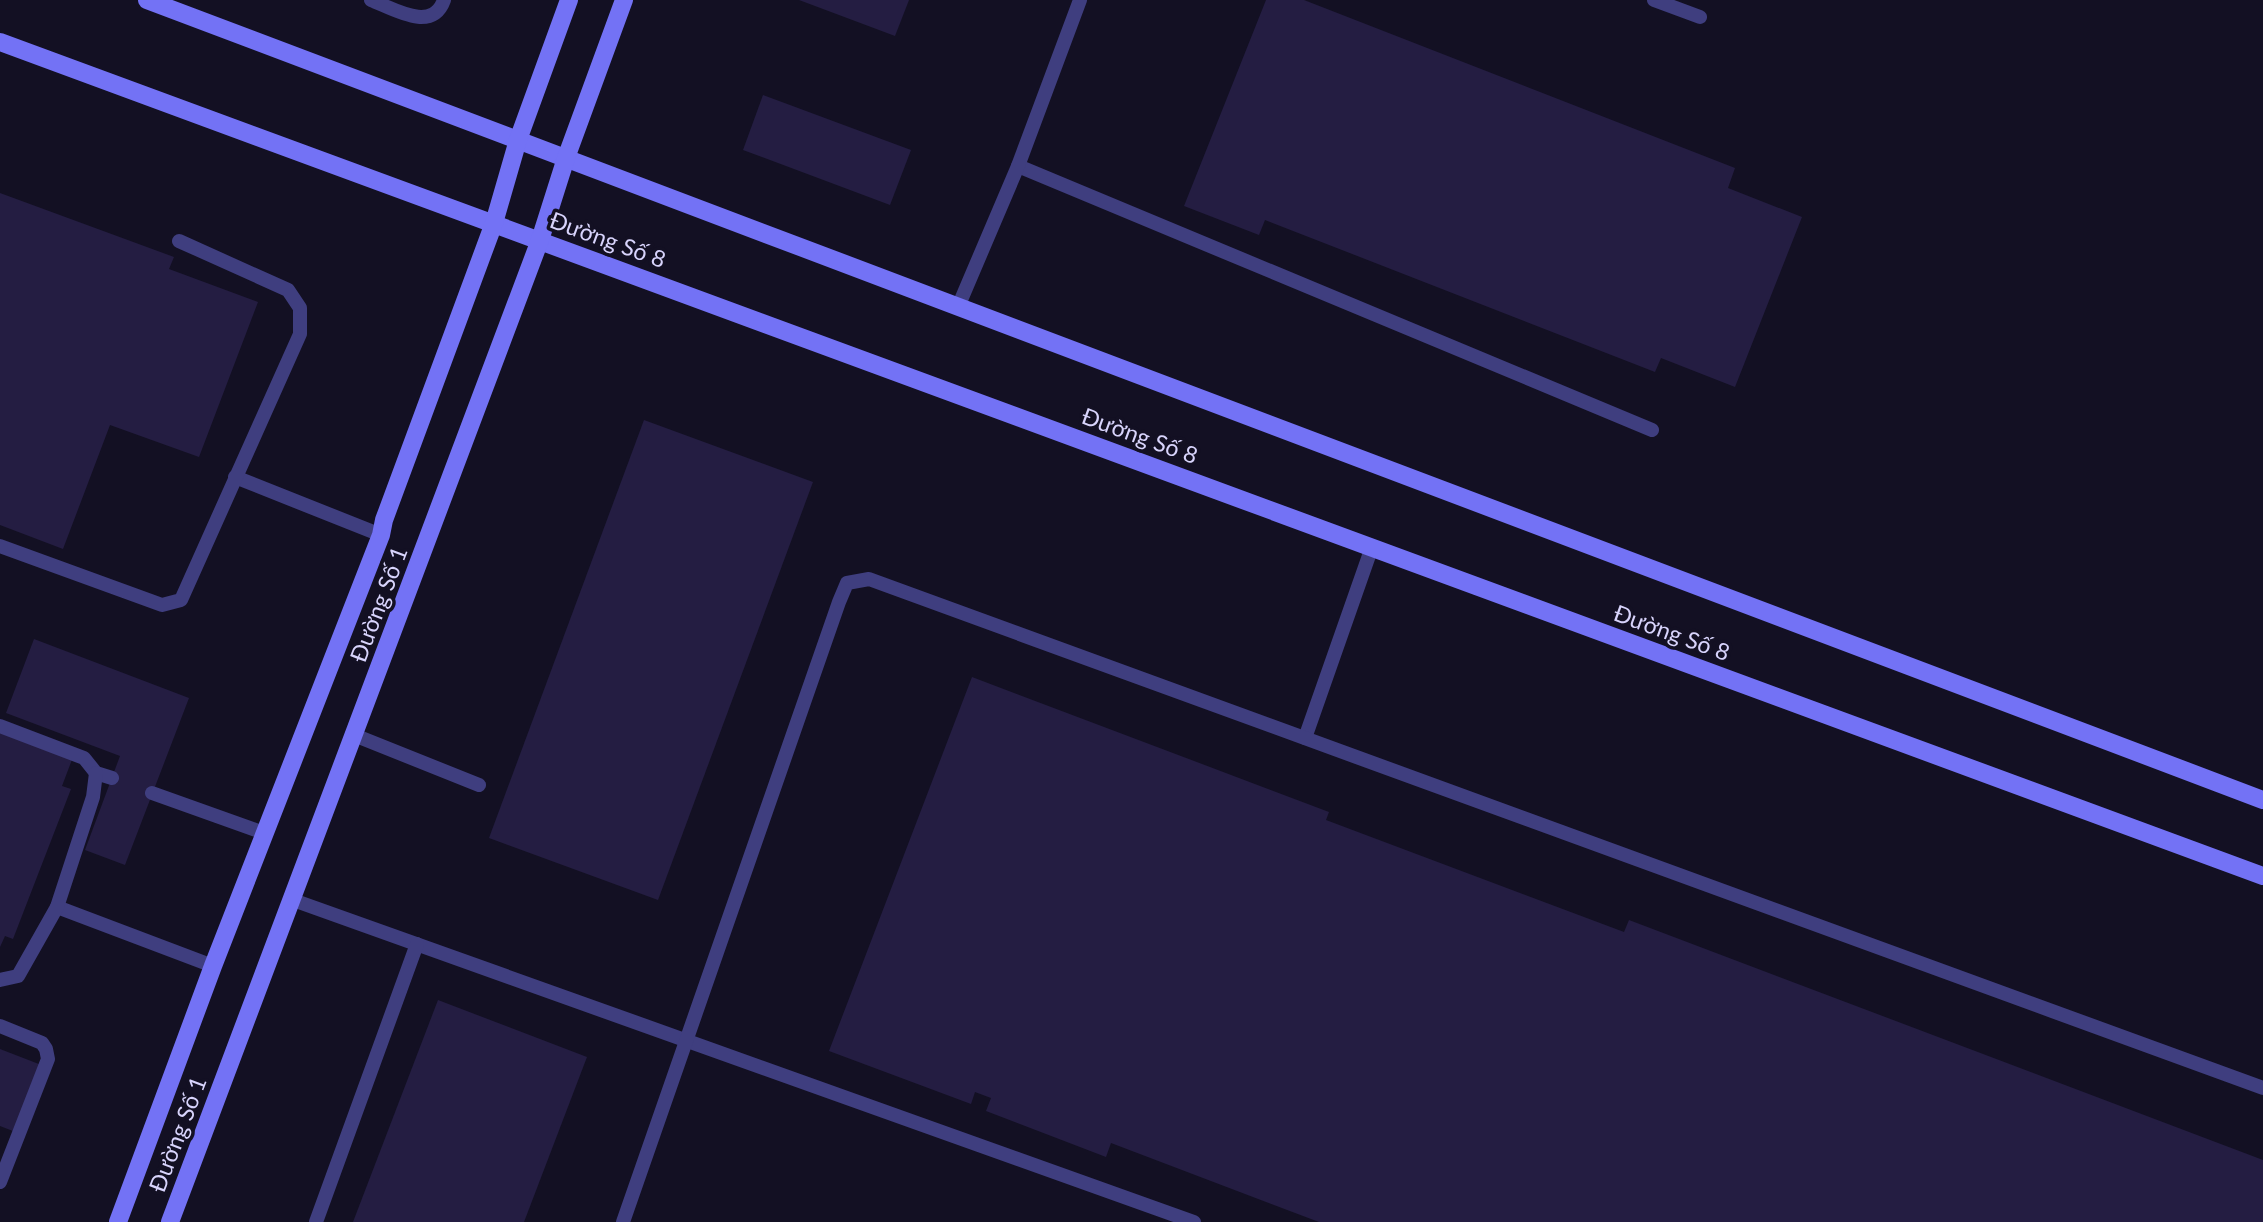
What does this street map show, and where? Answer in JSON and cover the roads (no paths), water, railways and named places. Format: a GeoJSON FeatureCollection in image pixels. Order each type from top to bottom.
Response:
{"type":"FeatureCollection","features":[{"type":"Feature","properties":{"kind":"street"},"geometry":{"type":"LineString","coordinates":[[147,0],[2263,800]]}},
{"type":"Feature","properties":{"kind":"street","name":"Đường Số 1"},"geometry":{"type":"LineString","coordinates":[[118,1222],[213,966],[381,535],[384,520],[494,223],[518,140],[569,0]]}},
{"type":"Feature","properties":{"kind":"street","name":"Đường Số 1"},"geometry":{"type":"LineString","coordinates":[[170,1222],[540,240],[566,158],[624,0]]}},
{"type":"Feature","properties":{"kind":"street","name":"Đường Số 8"},"geometry":{"type":"LineString","coordinates":[[0,42],[2263,876]]}},
{"type":"Feature","properties":{"kind":"lane"},"geometry":{"type":"LineString","coordinates":[[371,0],[421,19],[441,9],[444,0]]}},
{"type":"Feature","properties":{"kind":"lane"},"geometry":{"type":"LineString","coordinates":[[958,307],[1018,166],[1080,0]]}},
{"type":"Feature","properties":{"kind":"lane"},"geometry":{"type":"LineString","coordinates":[[1654,0],[1700,17]]}},
{"type":"Feature","properties":{"kind":"lane"},"geometry":{"type":"LineString","coordinates":[[1018,166],[1652,430]]}},
{"type":"Feature","properties":{"kind":"lane"},"geometry":{"type":"LineString","coordinates":[[0,546],[162,605],[181,600],[300,334],[300,308],[288,290],[179,241]]}},
{"type":"Feature","properties":{"kind":"lane"},"geometry":{"type":"LineString","coordinates":[[235,477],[381,535]]}},
{"type":"Feature","properties":{"kind":"lane"},"geometry":{"type":"LineString","coordinates":[[1305,738],[1372,547]]}},
{"type":"Feature","properties":{"kind":"lane"},"geometry":{"type":"LineString","coordinates":[[624,1222],[839,602],[847,583],[869,579],[2263,1088]]}},
{"type":"Feature","properties":{"kind":"lane"},"geometry":{"type":"LineString","coordinates":[[0,726],[84,758],[96,773],[112,778]]}},
{"type":"Feature","properties":{"kind":"lane"},"geometry":{"type":"LineString","coordinates":[[354,735],[478,785]]}},
{"type":"Feature","properties":{"kind":"lane"},"geometry":{"type":"LineString","coordinates":[[0,980],[18,976],[57,907],[93,797],[96,773]]}},
{"type":"Feature","properties":{"kind":"lane"},"geometry":{"type":"LineString","coordinates":[[152,793],[264,833]]}},
{"type":"Feature","properties":{"kind":"lane"},"geometry":{"type":"LineString","coordinates":[[293,900],[1194,1222]]}},
{"type":"Feature","properties":{"kind":"lane"},"geometry":{"type":"LineString","coordinates":[[57,907],[213,966]]}},
{"type":"Feature","properties":{"kind":"lane"},"geometry":{"type":"LineString","coordinates":[[316,1222],[417,944]]}},
{"type":"Feature","properties":{"kind":"lane"},"geometry":{"type":"LineString","coordinates":[[0,1026],[42,1043],[48,1059],[0,1182]]}}]}
